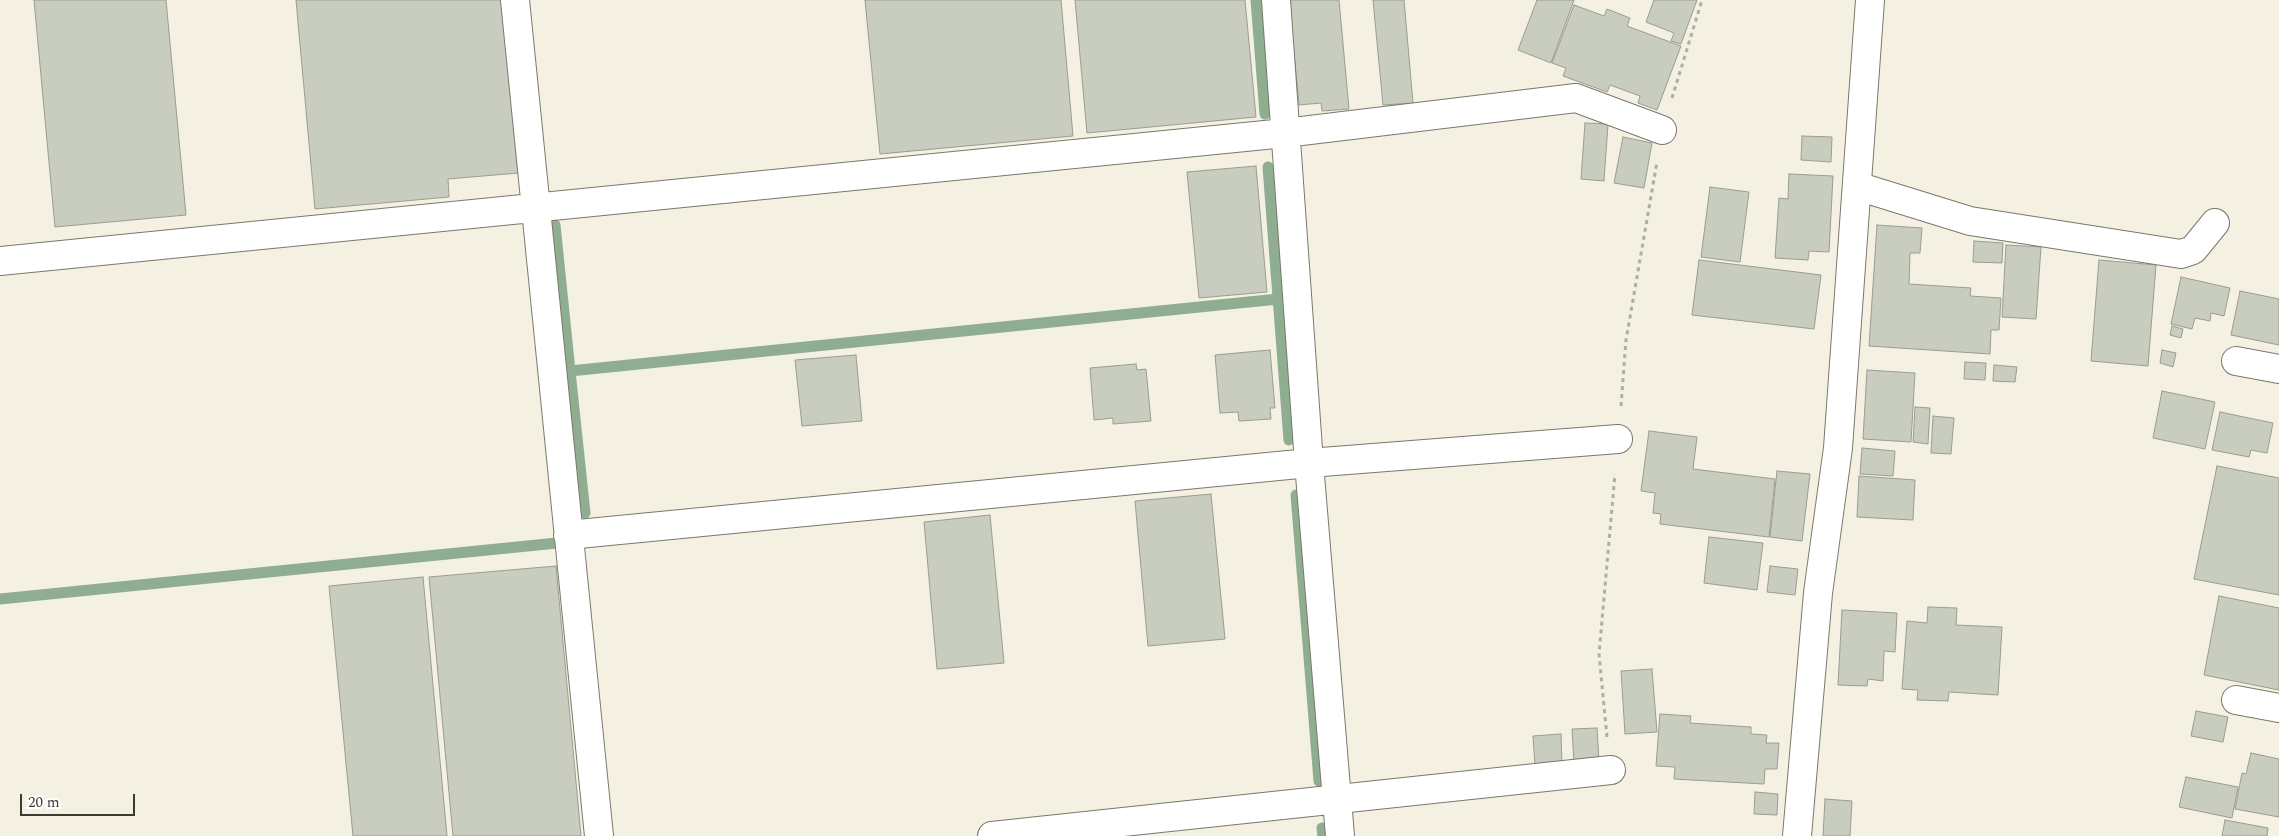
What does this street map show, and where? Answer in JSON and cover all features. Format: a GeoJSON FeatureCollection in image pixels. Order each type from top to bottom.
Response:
{"type":"FeatureCollection","features":[{"type":"Feature","properties":{"kind":"street"},"geometry":{"type":"LineString","coordinates":[[515,0],[599,836]]}},
{"type":"Feature","properties":{"kind":"street"},"geometry":{"type":"LineString","coordinates":[[1276,0],[1309,463],[1340,836]]}},
{"type":"Feature","properties":{"kind":"street"},"geometry":{"type":"LineString","coordinates":[[1797,836],[1818,593],[1838,448],[1870,0]]}},
{"type":"Feature","properties":{"kind":"street"},"geometry":{"type":"LineString","coordinates":[[0,261],[1285,133],[1576,98],[1662,130]]}},
{"type":"Feature","properties":{"kind":"street"},"geometry":{"type":"LineString","coordinates":[[1857,186],[1970,221],[2181,254],[2193,250],[2215,223]]}},
{"type":"Feature","properties":{"kind":"street"},"geometry":{"type":"LineString","coordinates":[[2236,361],[2279,369]]}},
{"type":"Feature","properties":{"kind":"street"},"geometry":{"type":"LineString","coordinates":[[568,535],[1309,463],[1618,439]]}},
{"type":"Feature","properties":{"kind":"street"},"geometry":{"type":"LineString","coordinates":[[2236,700],[2279,708]]}},
{"type":"Feature","properties":{"kind":"street"},"geometry":{"type":"LineString","coordinates":[[992,836],[1611,770]]}},
{"type":"Feature","properties":{"kind":"path"},"geometry":{"type":"LineString","coordinates":[[1611,770],[1599,654],[1626,340],[1662,130],[1702,0]]}},
{"type":"Feature","properties":{"kind":"building"},"geometry":{"type":"Polygon","coordinates":[[[34,0],[166,0],[186,215],[55,227],[34,0]]]}},
{"type":"Feature","properties":{"kind":"building"},"geometry":{"type":"Polygon","coordinates":[[[296,0],[502,0],[518,173],[448,179],[449,197],[315,209],[296,0]]]}},
{"type":"Feature","properties":{"kind":"building"},"geometry":{"type":"Polygon","coordinates":[[[865,0],[1061,0],[1073,136],[880,154],[865,0]]]}},
{"type":"Feature","properties":{"kind":"building"},"geometry":{"type":"Polygon","coordinates":[[[1075,0],[1245,0],[1256,117],[1087,133],[1075,0]]]}},
{"type":"Feature","properties":{"kind":"building"},"geometry":{"type":"Polygon","coordinates":[[[1289,0],[1339,0],[1349,109],[1322,111],[1321,103],[1299,105],[1289,0]]]}},
{"type":"Feature","properties":{"kind":"building"},"geometry":{"type":"Polygon","coordinates":[[[1373,0],[1404,0],[1413,103],[1383,105],[1373,0]]]}},
{"type":"Feature","properties":{"kind":"building"},"geometry":{"type":"Polygon","coordinates":[[[1537,0],[1574,0],[1551,63],[1518,50],[1537,0]]]}},
{"type":"Feature","properties":{"kind":"building"},"geometry":{"type":"Polygon","coordinates":[[[1654,0],[1697,0],[1681,44],[1671,41],[1674,33],[1646,22],[1654,0]]]}},
{"type":"Feature","properties":{"kind":"building"},"geometry":{"type":"Polygon","coordinates":[[[1574,5],[1604,16],[1607,9],[1630,18],[1627,26],[1681,46],[1657,110],[1638,103],[1640,96],[1610,85],[1607,92],[1563,76],[1566,68],[1552,63],[1574,5]]]}},
{"type":"Feature","properties":{"kind":"building"},"geometry":{"type":"Polygon","coordinates":[[[1585,123],[1608,124],[1604,181],[1581,179],[1585,123]]]}},
{"type":"Feature","properties":{"kind":"building"},"geometry":{"type":"Polygon","coordinates":[[[1802,136],[1832,137],[1831,162],[1801,160],[1802,136]]]}},
{"type":"Feature","properties":{"kind":"building"},"geometry":{"type":"Polygon","coordinates":[[[1623,137],[1652,143],[1644,188],[1614,183],[1623,137]]]}},
{"type":"Feature","properties":{"kind":"building"},"geometry":{"type":"Polygon","coordinates":[[[1256,166],[1267,292],[1199,298],[1187,172],[1256,166]]]}},
{"type":"Feature","properties":{"kind":"building"},"geometry":{"type":"Polygon","coordinates":[[[1789,174],[1833,176],[1829,252],[1809,251],[1808,260],[1775,258],[1779,198],[1788,199],[1789,174]]]}},
{"type":"Feature","properties":{"kind":"building"},"geometry":{"type":"Polygon","coordinates":[[[1710,187],[1749,192],[1740,262],[1701,257],[1710,187]]]}},
{"type":"Feature","properties":{"kind":"building"},"geometry":{"type":"Polygon","coordinates":[[[1877,225],[1922,228],[1920,253],[1910,253],[1909,284],[1971,288],[1970,296],[2001,298],[1999,330],[1991,330],[1990,354],[1869,346],[1877,225]]]}},
{"type":"Feature","properties":{"kind":"building"},"geometry":{"type":"Polygon","coordinates":[[[1974,241],[2003,243],[2002,263],[1973,262],[1974,241]]]}},
{"type":"Feature","properties":{"kind":"building"},"geometry":{"type":"Polygon","coordinates":[[[2006,245],[2041,247],[2036,319],[2002,317],[2006,245]]]}},
{"type":"Feature","properties":{"kind":"building"},"geometry":{"type":"Polygon","coordinates":[[[1699,260],[1821,275],[1814,329],[1692,315],[1699,260]]]}},
{"type":"Feature","properties":{"kind":"building"},"geometry":{"type":"Polygon","coordinates":[[[2099,260],[2156,265],[2148,366],[2091,361],[2099,260]]]}},
{"type":"Feature","properties":{"kind":"building"},"geometry":{"type":"Polygon","coordinates":[[[2181,277],[2230,288],[2224,316],[2211,313],[2210,321],[2195,318],[2192,329],[2171,324],[2181,277]]]}},
{"type":"Feature","properties":{"kind":"building"},"geometry":{"type":"Polygon","coordinates":[[[2240,291],[2279,299],[2279,345],[2231,335],[2240,291]]]}},
{"type":"Feature","properties":{"kind":"building"},"geometry":{"type":"Polygon","coordinates":[[[2172,326],[2183,329],[2181,338],[2170,335],[2172,326]]]}},
{"type":"Feature","properties":{"kind":"building"},"geometry":{"type":"Polygon","coordinates":[[[1270,350],[1275,408],[1270,408],[1271,419],[1239,421],[1238,412],[1220,413],[1215,355],[1270,350]]]}},
{"type":"Feature","properties":{"kind":"building"},"geometry":{"type":"Polygon","coordinates":[[[2162,350],[2176,353],[2173,367],[2160,363],[2162,350]]]}},
{"type":"Feature","properties":{"kind":"building"},"geometry":{"type":"Polygon","coordinates":[[[856,355],[862,421],[802,426],[795,360],[856,355]]]}},
{"type":"Feature","properties":{"kind":"building"},"geometry":{"type":"Polygon","coordinates":[[[1965,362],[1986,363],[1985,380],[1964,379],[1965,362]]]}},
{"type":"Feature","properties":{"kind":"building"},"geometry":{"type":"Polygon","coordinates":[[[1136,364],[1137,370],[1146,369],[1151,421],[1113,424],[1113,418],[1094,420],[1090,368],[1136,364]]]}},
{"type":"Feature","properties":{"kind":"building"},"geometry":{"type":"Polygon","coordinates":[[[1994,365],[2017,367],[2015,382],[1993,381],[1994,365]]]}},
{"type":"Feature","properties":{"kind":"building"},"geometry":{"type":"Polygon","coordinates":[[[1867,370],[1915,373],[1911,442],[1863,439],[1867,370]]]}},
{"type":"Feature","properties":{"kind":"building"},"geometry":{"type":"Polygon","coordinates":[[[2162,391],[2215,402],[2205,449],[2153,438],[2162,391]]]}},
{"type":"Feature","properties":{"kind":"building"},"geometry":{"type":"Polygon","coordinates":[[[1915,407],[1930,408],[1928,444],[1913,442],[1915,407]]]}},
{"type":"Feature","properties":{"kind":"building"},"geometry":{"type":"Polygon","coordinates":[[[2220,412],[2273,423],[2267,453],[2251,450],[2249,457],[2212,450],[2220,412]]]}},
{"type":"Feature","properties":{"kind":"building"},"geometry":{"type":"Polygon","coordinates":[[[1933,416],[1954,418],[1951,454],[1931,453],[1933,416]]]}},
{"type":"Feature","properties":{"kind":"building"},"geometry":{"type":"Polygon","coordinates":[[[1649,431],[1697,437],[1693,469],[1775,479],[1769,537],[1660,524],[1661,514],[1653,513],[1655,493],[1641,491],[1649,431]]]}},
{"type":"Feature","properties":{"kind":"building"},"geometry":{"type":"Polygon","coordinates":[[[1862,448],[1895,451],[1893,476],[1860,474],[1862,448]]]}},
{"type":"Feature","properties":{"kind":"building"},"geometry":{"type":"Polygon","coordinates":[[[2217,466],[2279,478],[2279,595],[2194,579],[2217,466]]]}},
{"type":"Feature","properties":{"kind":"building"},"geometry":{"type":"Polygon","coordinates":[[[1777,471],[1810,474],[1802,541],[1770,537],[1777,471]]]}},
{"type":"Feature","properties":{"kind":"building"},"geometry":{"type":"Polygon","coordinates":[[[1859,476],[1915,480],[1913,520],[1857,517],[1859,476]]]}},
{"type":"Feature","properties":{"kind":"building"},"geometry":{"type":"Polygon","coordinates":[[[1211,494],[1225,639],[1148,646],[1135,501],[1211,494]]]}},
{"type":"Feature","properties":{"kind":"building"},"geometry":{"type":"Polygon","coordinates":[[[990,515],[1004,663],[937,669],[924,522],[990,515]]]}},
{"type":"Feature","properties":{"kind":"building"},"geometry":{"type":"Polygon","coordinates":[[[1709,537],[1763,543],[1757,590],[1704,583],[1709,537]]]}},
{"type":"Feature","properties":{"kind":"building"},"geometry":{"type":"Polygon","coordinates":[[[556,566],[581,836],[453,836],[429,577],[556,566]]]}},
{"type":"Feature","properties":{"kind":"building"},"geometry":{"type":"Polygon","coordinates":[[[1770,566],[1798,569],[1795,595],[1767,592],[1770,566]]]}},
{"type":"Feature","properties":{"kind":"building"},"geometry":{"type":"Polygon","coordinates":[[[423,577],[447,836],[353,836],[329,586],[423,577]]]}},
{"type":"Feature","properties":{"kind":"building"},"geometry":{"type":"Polygon","coordinates":[[[2219,596],[2279,608],[2279,690],[2204,675],[2219,596]]]}},
{"type":"Feature","properties":{"kind":"building"},"geometry":{"type":"Polygon","coordinates":[[[1928,607],[1957,608],[1956,625],[2002,627],[1998,695],[1949,692],[1948,701],[1917,700],[1918,690],[1902,689],[1907,621],[1927,623],[1928,607]]]}},
{"type":"Feature","properties":{"kind":"building"},"geometry":{"type":"Polygon","coordinates":[[[1842,610],[1897,613],[1895,652],[1884,651],[1883,681],[1868,679],[1867,686],[1838,685],[1842,610]]]}},
{"type":"Feature","properties":{"kind":"building"},"geometry":{"type":"Polygon","coordinates":[[[1652,669],[1657,732],[1625,734],[1621,671],[1652,669]]]}},
{"type":"Feature","properties":{"kind":"building"},"geometry":{"type":"Polygon","coordinates":[[[2196,711],[2228,717],[2223,742],[2191,736],[2196,711]]]}},
{"type":"Feature","properties":{"kind":"building"},"geometry":{"type":"Polygon","coordinates":[[[1660,714],[1691,716],[1690,723],[1751,727],[1751,734],[1767,735],[1766,743],[1779,743],[1777,769],[1765,769],[1764,784],[1674,779],[1675,767],[1656,766],[1660,714]]]}},
{"type":"Feature","properties":{"kind":"building"},"geometry":{"type":"Polygon","coordinates":[[[1597,728],[1599,761],[1574,763],[1572,729],[1597,728]]]}},
{"type":"Feature","properties":{"kind":"building"},"geometry":{"type":"Polygon","coordinates":[[[1561,734],[1562,765],[1535,766],[1533,736],[1561,734]]]}},
{"type":"Feature","properties":{"kind":"building"},"geometry":{"type":"Polygon","coordinates":[[[2251,753],[2279,759],[2279,817],[2235,809],[2242,773],[2246,774],[2251,753]]]}},
{"type":"Feature","properties":{"kind":"building"},"geometry":{"type":"Polygon","coordinates":[[[2186,777],[2238,787],[2232,818],[2179,807],[2186,777]]]}},
{"type":"Feature","properties":{"kind":"building"},"geometry":{"type":"Polygon","coordinates":[[[1755,792],[1778,794],[1777,815],[1754,814],[1755,792]]]}},
{"type":"Feature","properties":{"kind":"building"},"geometry":{"type":"Polygon","coordinates":[[[1825,799],[1852,801],[1850,836],[1823,836],[1825,799]]]}},
{"type":"Feature","properties":{"kind":"building"},"geometry":{"type":"Polygon","coordinates":[[[2225,820],[2268,828],[2267,836],[2222,836],[2225,820]]]}},
{"type":"Feature","properties":{"kind":"waterway"},"geometry":{"type":"LineString","coordinates":[[1256,0],[1265,114]]}},
{"type":"Feature","properties":{"kind":"waterway"},"geometry":{"type":"LineString","coordinates":[[1268,167],[1289,440]]}},
{"type":"Feature","properties":{"kind":"waterway"},"geometry":{"type":"LineString","coordinates":[[555,225],[570,371]]}},
{"type":"Feature","properties":{"kind":"waterway"},"geometry":{"type":"LineString","coordinates":[[585,513],[570,371],[1278,299]]}},
{"type":"Feature","properties":{"kind":"waterway"},"geometry":{"type":"LineString","coordinates":[[1296,495],[1319,781]]}},
{"type":"Feature","properties":{"kind":"waterway"},"geometry":{"type":"LineString","coordinates":[[0,599],[557,543]]}},
{"type":"Feature","properties":{"kind":"waterway"},"geometry":{"type":"LineString","coordinates":[[1322,828],[1323,836]]}}]}
